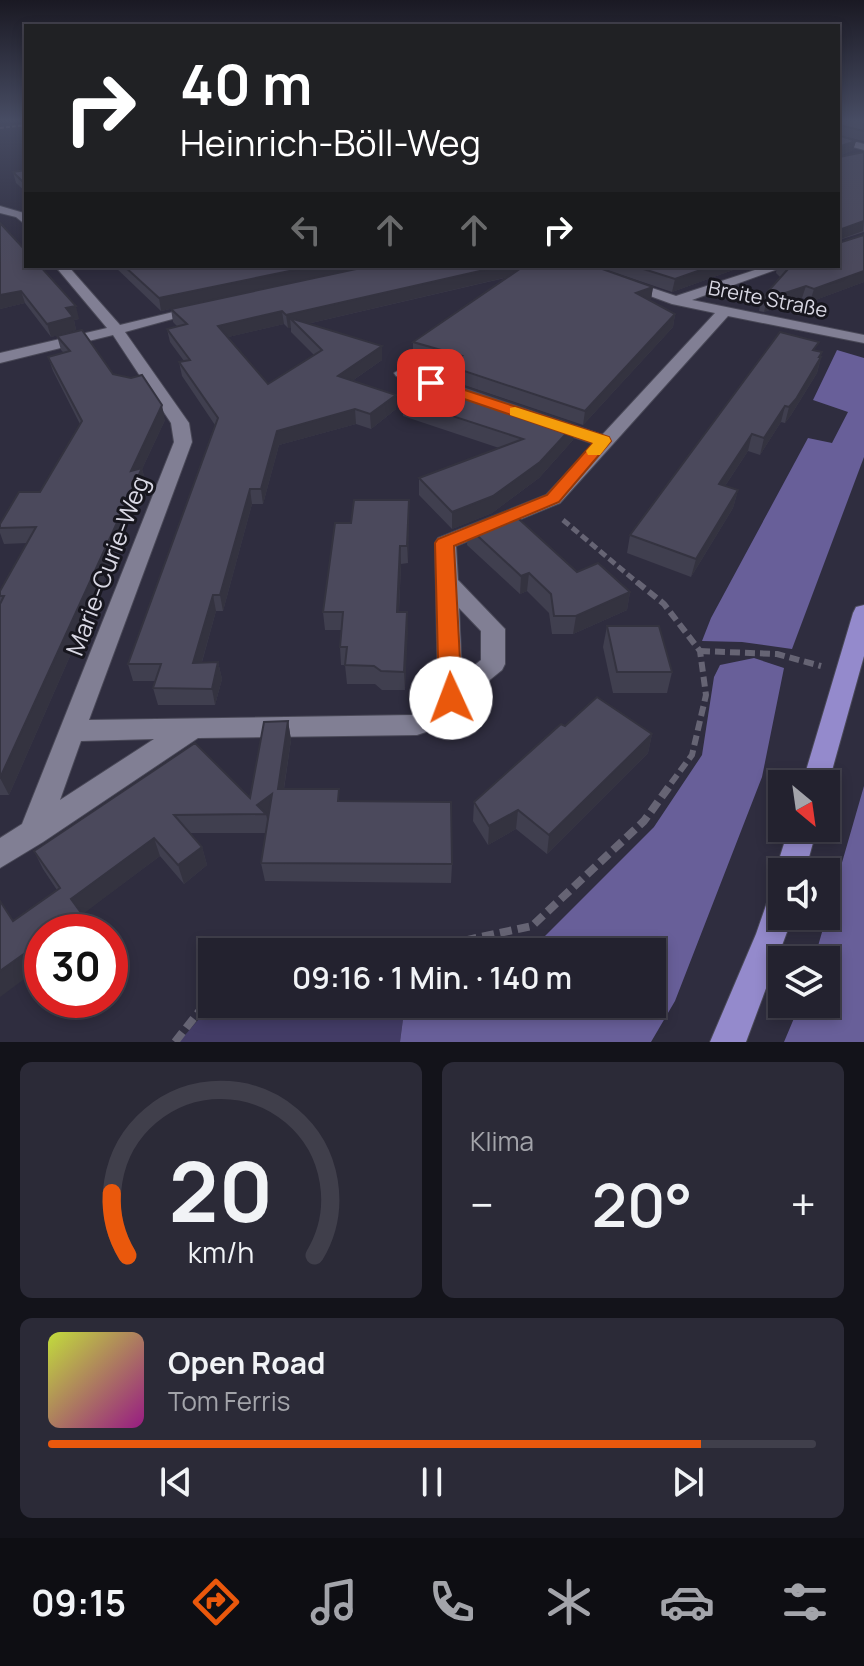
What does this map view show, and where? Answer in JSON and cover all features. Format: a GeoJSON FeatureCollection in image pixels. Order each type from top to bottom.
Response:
{"type":"FeatureCollection","features":[{"type":"Feature","properties":{"kind":"main road"},"geometry":{"type":"LineString","coordinates":[[820,770],[864,613]]}},
{"type":"Feature","properties":{"kind":"main road"},"geometry":{"type":"LineString","coordinates":[[728,1042],[773,930]]}},
{"type":"Feature","properties":{"kind":"street"},"geometry":{"type":"LineString","coordinates":[[0,209],[20,215],[24,220]]}},
{"type":"Feature","properties":{"kind":"street","name":"Marie-Curie-Weg"},"geometry":{"type":"LineString","coordinates":[[33,833],[183,442],[180,423],[115,328],[63,268]]}},
{"type":"Feature","properties":{"kind":"street","name":"Breite Straße"},"geometry":{"type":"LineString","coordinates":[[580,268],[677,301],[864,339]]}},
{"type":"Feature","properties":{"kind":"street"},"geometry":{"type":"LineString","coordinates":[[677,301],[774,268]]}},
{"type":"Feature","properties":{"kind":"street"},"geometry":{"type":"LineString","coordinates":[[0,358],[220,305]]}},
{"type":"Feature","properties":{"kind":"street"},"geometry":{"type":"LineString","coordinates":[[451,698],[445,543],[553,499],[724,312]]}},
{"type":"Feature","properties":{"kind":"street"},"geometry":{"type":"LineString","coordinates":[[402,373],[474,397]]}},
{"type":"Feature","properties":{"kind":"street"},"geometry":{"type":"LineString","coordinates":[[531,417],[603,441]]}},
{"type":"Feature","properties":{"kind":"street"},"geometry":{"type":"LineString","coordinates":[[72,731],[417,725],[493,664],[493,629],[447,582]]}},
{"type":"Feature","properties":{"kind":"street"},"geometry":{"type":"LineString","coordinates":[[0,854],[193,728]]}},
{"type":"Feature","properties":{"kind":"path"},"geometry":{"type":"LineString","coordinates":[[477,938],[532,926],[644,821],[692,755],[706,695],[700,651],[664,604],[542,503]]}},
{"type":"Feature","properties":{"kind":"path"},"geometry":{"type":"LineString","coordinates":[[700,651],[777,654],[847,673]]}},
{"type":"Feature","properties":{"kind":"path"},"geometry":{"type":"LineString","coordinates":[[175,1042],[198,1013]]}},
{"type":"Feature","properties":{"kind":"shaded area"},"geometry":{"type":"Polygon","coordinates":[[[837,350],[864,358],[864,457],[792,649],[742,642],[702,641],[711,618],[808,438],[832,443],[848,412],[813,400],[837,350]]]}},
{"type":"Feature","properties":{"kind":"shaded area"},"geometry":{"type":"Polygon","coordinates":[[[754,658],[784,668],[762,777],[675,1001],[666,1016],[666,938],[536,938],[545,936],[654,827],[702,755],[714,677],[720,665],[754,658]]]}},
{"type":"Feature","properties":{"kind":"shaded area"},"geometry":{"type":"Polygon","coordinates":[[[864,786],[864,1042],[784,1042],[794,1018],[840,1018],[840,946],[818,946],[823,930],[840,930],[840,870],[864,786]]]}},
{"type":"Feature","properties":{"kind":"shaded area"},"geometry":{"type":"Polygon","coordinates":[[[200,1018],[403,1018],[400,1042],[179,1042],[200,1018]]]}},
{"type":"Feature","properties":{"kind":"shaded area"},"geometry":{"type":"Polygon","coordinates":[[[403,1018],[665,1018],[651,1042],[400,1042],[403,1018]]]}},
{"type":"Feature","properties":{"kind":"building"},"geometry":{"type":"Polygon","coordinates":[[[840,169],[864,169],[864,221],[840,230],[840,169]]]}},
{"type":"Feature","properties":{"kind":"building"},"geometry":{"type":"Polygon","coordinates":[[[24,170],[24,183],[13,172],[24,170]]]}},
{"type":"Feature","properties":{"kind":"building"},"geometry":{"type":"Polygon","coordinates":[[[0,223],[24,249],[24,268],[42,268],[76,306],[66,308],[73,317],[47,324],[21,291],[0,295],[0,223]]]}},
{"type":"Feature","properties":{"kind":"building"},"geometry":{"type":"Polygon","coordinates":[[[864,235],[864,271],[814,289],[806,286],[762,298],[788,269],[840,268],[840,240],[864,235]]]}},
{"type":"Feature","properties":{"kind":"building"},"geometry":{"type":"Polygon","coordinates":[[[126,268],[304,268],[159,298],[126,268]]]}},
{"type":"Feature","properties":{"kind":"building"},"geometry":{"type":"Polygon","coordinates":[[[361,268],[493,268],[286,315],[282,311],[218,326],[268,384],[322,350],[290,318],[382,346],[338,376],[396,395],[370,414],[355,409],[277,431],[261,489],[250,489],[220,595],[213,595],[193,663],[218,662],[212,689],[153,688],[161,664],[128,664],[218,418],[179,362],[190,360],[167,329],[187,324],[171,309],[361,268]]]}},
{"type":"Feature","properties":{"kind":"building"},"geometry":{"type":"Polygon","coordinates":[[[521,268],[600,268],[653,287],[636,293],[675,314],[585,411],[449,366],[462,356],[413,342],[521,268]]]}},
{"type":"Feature","properties":{"kind":"building"},"geometry":{"type":"Polygon","coordinates":[[[640,268],[706,268],[675,279],[640,268]]]}},
{"type":"Feature","properties":{"kind":"building"},"geometry":{"type":"Polygon","coordinates":[[[82,330],[113,374],[131,378],[142,375],[162,405],[131,471],[142,468],[0,778],[0,604],[4,596],[0,596],[0,591],[36,527],[0,528],[0,524],[19,492],[40,492],[82,421],[48,357],[70,351],[57,336],[82,330]]]}},
{"type":"Feature","properties":{"kind":"building"},"geometry":{"type":"Polygon","coordinates":[[[780,332],[819,342],[813,350],[822,352],[821,357],[796,399],[789,407],[785,406],[764,438],[752,434],[719,484],[738,490],[696,559],[630,535],[780,332]]]}},
{"type":"Feature","properties":{"kind":"building"},"geometry":{"type":"Polygon","coordinates":[[[434,376],[575,424],[540,462],[493,496],[452,512],[419,478],[523,439],[403,400],[434,376]]]}},
{"type":"Feature","properties":{"kind":"building"},"geometry":{"type":"Polygon","coordinates":[[[354,500],[409,500],[407,546],[400,546],[397,612],[407,612],[404,672],[381,671],[374,666],[345,665],[347,647],[340,647],[343,612],[323,612],[335,523],[351,523],[354,500]]]}},
{"type":"Feature","properties":{"kind":"building"},"geometry":{"type":"Polygon","coordinates":[[[509,510],[577,572],[598,563],[630,592],[576,616],[554,616],[551,594],[529,573],[521,576],[468,527],[509,510]]]}},
{"type":"Feature","properties":{"kind":"building"},"geometry":{"type":"Polygon","coordinates":[[[607,626],[659,626],[672,672],[617,672],[607,626]]]}},
{"type":"Feature","properties":{"kind":"building"},"geometry":{"type":"Polygon","coordinates":[[[597,697],[652,734],[549,835],[518,810],[489,826],[474,802],[561,724],[565,726],[597,697]]]}},
{"type":"Feature","properties":{"kind":"building"},"geometry":{"type":"Polygon","coordinates":[[[288,721],[278,789],[339,789],[338,801],[451,802],[452,864],[261,863],[272,794],[257,805],[266,814],[174,815],[202,847],[178,865],[154,838],[71,899],[82,914],[24,914],[24,954],[0,971],[0,901],[13,921],[60,888],[34,851],[195,743],[250,798],[264,722],[288,721]]]}},
{"type":"Feature","properties":{"kind":"slow traffic"},"geometry":{"type":"LineString","coordinates":[[515,411],[603,441],[594,451]]}},
{"type":"Feature","properties":{"kind":"route"},"geometry":{"type":"LineString","coordinates":[[431,383],[603,441],[553,499],[445,543],[451,698]]}}]}
